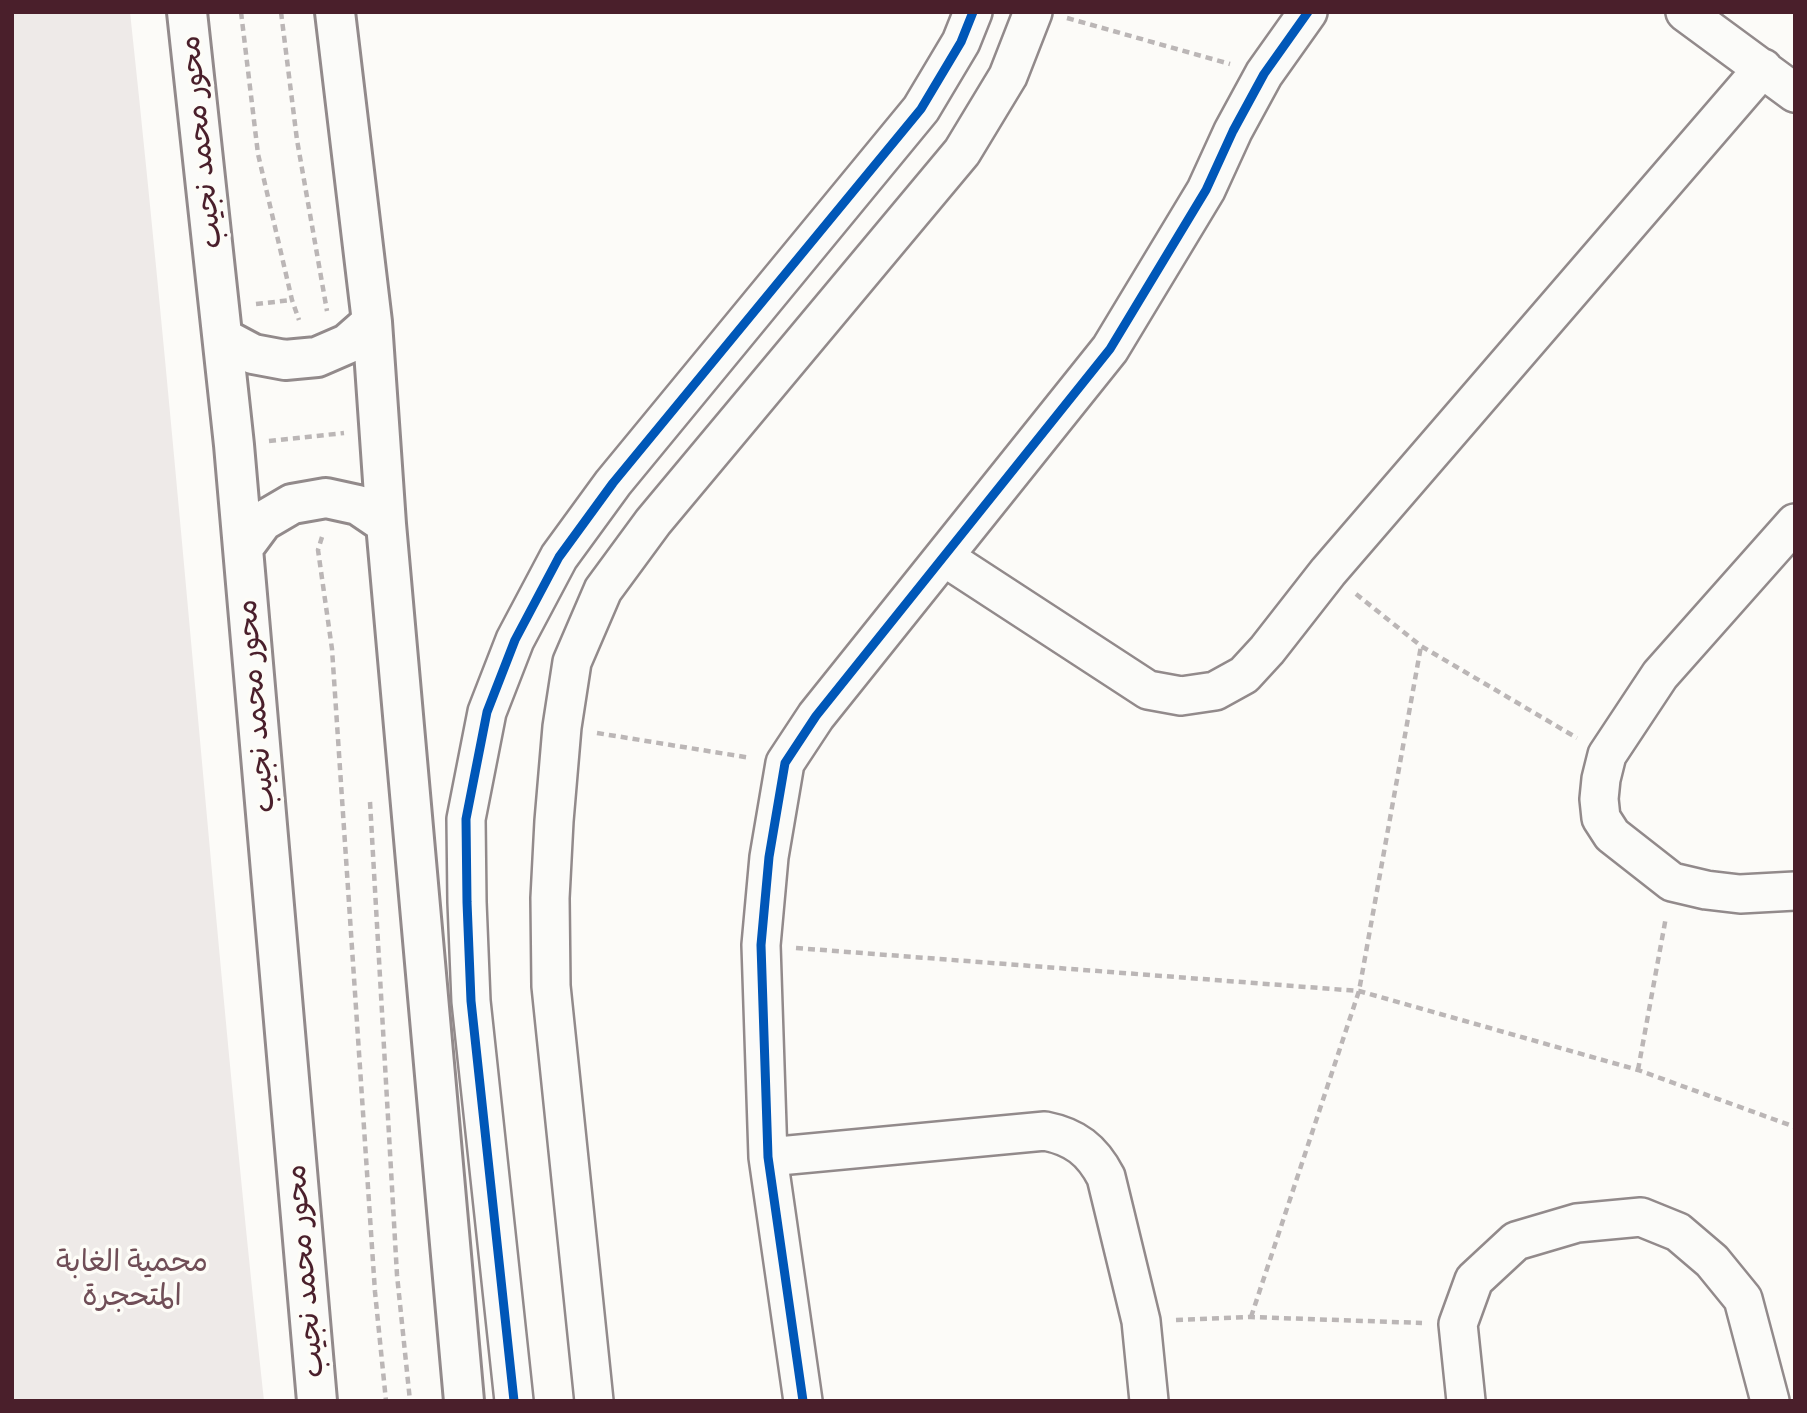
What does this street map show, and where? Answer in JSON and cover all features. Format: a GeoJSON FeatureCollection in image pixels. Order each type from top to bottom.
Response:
{"type":"FeatureCollection","features":[{"type":"Feature","properties":{"kind":"main road","name":"محور محمد نجيب"},"geometry":{"type":"LineString","coordinates":[[187,12],[234,445],[317,1401]]}},
{"type":"Feature","properties":{"kind":"main road"},"geometry":{"type":"LineString","coordinates":[[335,12],[372,322],[386,524],[464,1401]]}},
{"type":"Feature","properties":{"kind":"main road"},"geometry":{"type":"LineString","coordinates":[[223,338],[253,354],[285,360],[317,357],[347,344],[372,322]]}},
{"type":"Feature","properties":{"kind":"main road"},"geometry":{"type":"LineString","coordinates":[[243,548],[263,521],[292,504],[326,498],[358,505],[386,524]]}},
{"type":"Feature","properties":{"kind":"street"},"geometry":{"type":"LineString","coordinates":[[514,1401],[471,1002],[468,939],[466,819],[486,712],[516,640],[559,557],[613,483],[920,108],[961,42],[973,12]]}},
{"type":"Feature","properties":{"kind":"street"},"geometry":{"type":"LineString","coordinates":[[803,1401],[768,1157],[761,945],[769,857],[785,763],[816,716],[1110,349],[1206,190],[1233,131],[1264,74],[1308,12]]}},
{"type":"Feature","properties":{"kind":"street"},"geometry":{"type":"LineString","coordinates":[[1685,12],[1795,93]]}},
{"type":"Feature","properties":{"kind":"street"},"geometry":{"type":"LineString","coordinates":[[594,1401],[551,986],[550,898],[562,727],[572,662],[603,590],[653,522],[962,152],[1046,14]]}},
{"type":"Feature","properties":{"kind":"street"},"geometry":{"type":"LineString","coordinates":[[944,557],[1148,690],[1181,696],[1214,691],[1244,675],[1328,572],[1763,68]]}},
{"type":"Feature","properties":{"kind":"street"},"geometry":{"type":"LineString","coordinates":[[1795,523],[1660,675],[1607,755],[1599,799],[1601,818],[1612,835],[1672,882],[1740,894],[1795,891]]}},
{"type":"Feature","properties":{"kind":"street"},"geometry":{"type":"LineString","coordinates":[[768,1157],[1045,1130],[1065,1135],[1083,1145],[1097,1159],[1106,1177],[1141,1321],[1149,1401]]}},
{"type":"Feature","properties":{"kind":"street"},"geometry":{"type":"LineString","coordinates":[[1466,1401],[1458,1324],[1474,1280],[1516,1241],[1577,1223],[1641,1217],[1678,1232],[1712,1261],[1743,1299],[1770,1401]]}},
{"type":"Feature","properties":{"kind":"path"},"geometry":{"type":"LineString","coordinates":[[241,12],[258,155],[292,300],[302,325]]}},
{"type":"Feature","properties":{"kind":"path"},"geometry":{"type":"LineString","coordinates":[[281,12],[297,140],[328,310],[327,320]]}},
{"type":"Feature","properties":{"kind":"path"},"geometry":{"type":"LineString","coordinates":[[1046,14],[1264,74]]}},
{"type":"Feature","properties":{"kind":"path"},"geometry":{"type":"LineString","coordinates":[[234,445],[380,429]]}},
{"type":"Feature","properties":{"kind":"path"},"geometry":{"type":"LineString","coordinates":[[326,533],[320,540],[318,550],[332,649],[375,1292],[386,1401]]}},
{"type":"Feature","properties":{"kind":"path"},"geometry":{"type":"LineString","coordinates":[[1328,572],[1421,646],[1607,755]]}},
{"type":"Feature","properties":{"kind":"path"},"geometry":{"type":"LineString","coordinates":[[1251,1317],[1359,991],[1421,646]]}},
{"type":"Feature","properties":{"kind":"path"},"geometry":{"type":"LineString","coordinates":[[562,727],[785,763]]}},
{"type":"Feature","properties":{"kind":"path"},"geometry":{"type":"LineString","coordinates":[[369,795],[397,1275],[410,1401]]}},
{"type":"Feature","properties":{"kind":"path"},"geometry":{"type":"LineString","coordinates":[[1638,1070],[1672,882]]}},
{"type":"Feature","properties":{"kind":"path"},"geometry":{"type":"LineString","coordinates":[[761,945],[1359,991],[1638,1070],[1795,1128]]}},
{"type":"Feature","properties":{"kind":"path"},"geometry":{"type":"LineString","coordinates":[[1141,1321],[1251,1317],[1458,1324]]}},
{"type":"Feature","properties":{"kind":"green space","name":"محمية الغابة المتحجرة"},"geometry":{"type":"Polygon","coordinates":[[[12,12],[130,12],[264,1401],[12,1401],[12,12]]]}},
{"type":"Feature","properties":{"kind":"cycle path"},"geometry":{"type":"LineString","coordinates":[[514,1401],[471,1001],[467,902],[466,819],[487,712],[515,640],[559,557],[613,483],[921,109],[961,42],[973,12]]}},
{"type":"Feature","properties":{"kind":"cycle path"},"geometry":{"type":"LineString","coordinates":[[803,1401],[768,1157],[761,945],[769,857],[785,763],[816,716],[1110,349],[1206,190],[1233,131],[1264,74],[1308,12]]}}]}
